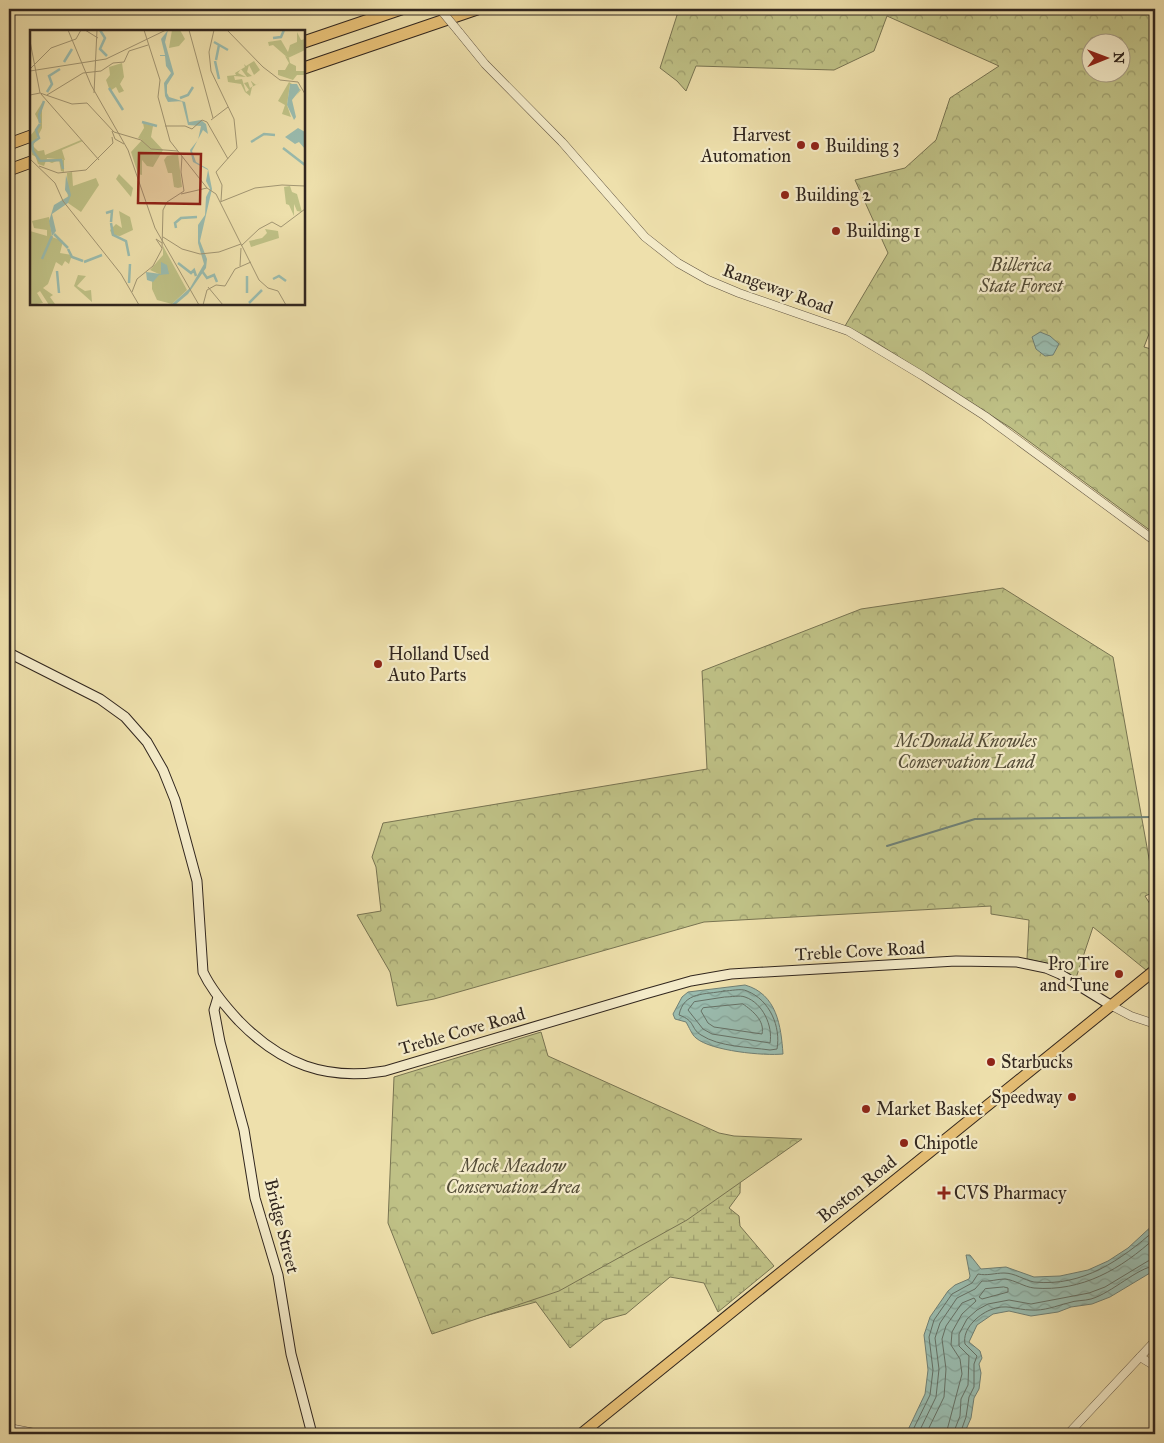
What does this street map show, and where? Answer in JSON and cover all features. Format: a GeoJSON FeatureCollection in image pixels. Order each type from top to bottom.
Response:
{"type":"FeatureCollection","features":[{"type":"Feature","properties":{"kind":"highway"},"geometry":{"type":"LineString","coordinates":[[305,42],[401,9]]}},
{"type":"Feature","properties":{"kind":"highway"},"geometry":{"type":"LineString","coordinates":[[305,68],[477,9]]}},
{"type":"Feature","properties":{"kind":"highway"},"geometry":{"type":"LineString","coordinates":[[9,144],[30,136]]}},
{"type":"Feature","properties":{"kind":"highway"},"geometry":{"type":"LineString","coordinates":[[9,170],[30,162]]}},
{"type":"Feature","properties":{"kind":"main road","name":"Treble Cove Road"},"geometry":{"type":"LineString","coordinates":[[9,652],[100,699],[125,717],[147,742],[161,766],[175,800],[197,881],[203,972],[218,997],[258,1040],[282,1056],[321,1071],[354,1074],[385,1071],[691,981],[731,974],[956,961],[1017,962],[1046,968],[1060,974],[1112,1006]]}},
{"type":"Feature","properties":{"kind":"main road","name":"Boston Road"},"geometry":{"type":"LineString","coordinates":[[582,1434],[929,1151],[1155,970]]}},
{"type":"Feature","properties":{"kind":"main road","name":"Bridge Street"},"geometry":{"type":"LineString","coordinates":[[218,997],[214,1010],[220,1042],[244,1130],[255,1198],[278,1275],[291,1354],[312,1434]]}},
{"type":"Feature","properties":{"kind":"street","name":"Rangeway Road"},"geometry":{"type":"LineString","coordinates":[[440,9],[485,64],[562,142],[645,237],[675,261],[690,272],[739,293],[848,331],[985,416],[1155,542]]}},
{"type":"Feature","properties":{"kind":"street","name":"Treble Cove Road"},"geometry":{"type":"LineString","coordinates":[[1112,1006],[1130,1016],[1155,1024]]}},
{"type":"Feature","properties":{"kind":"street"},"geometry":{"type":"LineString","coordinates":[[1068,1434],[1155,1341]]}},
{"type":"Feature","properties":{"kind":"street"},"geometry":{"type":"LineString","coordinates":[[1140,1357],[1155,1366]]}},
{"type":"Feature","properties":{"kind":"street"},"geometry":{"type":"LineString","coordinates":[[9,1428],[40,1434]]}},
{"type":"Feature","properties":{"kind":"green space","name":"Billerica State Forest"},"geometry":{"type":"Polygon","coordinates":[[[679,9],[1155,9],[1155,318],[1144,347],[1155,350],[1155,534],[1011,428],[869,338],[845,326],[888,253],[855,180],[905,168],[936,140],[950,98],[999,66],[887,16],[874,51],[834,70],[696,66],[686,91],[677,81],[660,68],[679,9]]]}},
{"type":"Feature","properties":{"kind":"green space","name":"McDonald Knowles Conservation Land"},"geometry":{"type":"Polygon","coordinates":[[[1003,588],[1113,657],[1155,892],[1145,896],[1155,912],[1155,963],[1146,970],[1093,927],[1076,978],[1054,965],[1027,959],[1029,920],[991,914],[991,906],[704,922],[434,999],[397,1006],[390,972],[357,915],[381,911],[376,867],[372,857],[383,823],[707,769],[702,671],[861,609],[1003,588]]]}},
{"type":"Feature","properties":{"kind":"green space","name":"Mock Meadow Conservation Area"},"geometry":{"type":"Polygon","coordinates":[[[541,1032],[548,1056],[719,1133],[734,1136],[802,1139],[687,1220],[559,1291],[432,1334],[388,1223],[394,1077],[541,1032]]]}},
{"type":"Feature","properties":{"kind":"green space"},"geometry":{"type":"Polygon","coordinates":[[[741,1144],[740,1193],[729,1208],[739,1216],[740,1226],[774,1266],[718,1312],[704,1283],[670,1277],[626,1314],[604,1320],[570,1348],[536,1302],[441,1328],[741,1144]]]}},
{"type":"Feature","properties":{"kind":"water"},"geometry":{"type":"Polygon","coordinates":[[[1040,332],[1050,336],[1059,344],[1053,355],[1045,356],[1036,349],[1032,337],[1040,332]]]}},
{"type":"Feature","properties":{"kind":"water"},"geometry":{"type":"Polygon","coordinates":[[[745,985],[756,989],[771,1003],[779,1022],[783,1054],[751,1053],[703,1043],[696,1038],[686,1022],[675,1019],[673,1014],[682,997],[688,992],[745,985]]]}},
{"type":"Feature","properties":{"kind":"water"},"geometry":{"type":"Polygon","coordinates":[[[1155,1223],[1155,1270],[1110,1297],[1092,1304],[1031,1316],[1009,1311],[993,1314],[977,1325],[969,1342],[980,1351],[982,1358],[979,1364],[981,1373],[979,1389],[974,1398],[971,1418],[964,1434],[906,1434],[925,1394],[928,1370],[924,1335],[930,1317],[948,1291],[955,1285],[969,1279],[966,1255],[970,1255],[981,1269],[1006,1267],[1034,1277],[1060,1276],[1088,1270],[1108,1261],[1128,1248],[1155,1223]]]}},
{"type":"Feature","properties":{"kind":"waterway"},"geometry":{"type":"LineString","coordinates":[[887,846],[975,819],[1155,817]]}},
{"type":"Feature","properties":{"kind":"place","name":"Harvest Automation"},"geometry":{"type":"Point","coordinates":[801,145]}},
{"type":"Feature","properties":{"kind":"place","name":"Building 3"},"geometry":{"type":"Point","coordinates":[815,146]}},
{"type":"Feature","properties":{"kind":"place","name":"Building 2"},"geometry":{"type":"Point","coordinates":[785,195]}},
{"type":"Feature","properties":{"kind":"place","name":"Building 1"},"geometry":{"type":"Point","coordinates":[836,231]}},
{"type":"Feature","properties":{"kind":"place","name":"Holland Used Auto Parts"},"geometry":{"type":"Point","coordinates":[378,664]}},
{"type":"Feature","properties":{"kind":"place","name":"Pro Tire and Tune"},"geometry":{"type":"Point","coordinates":[1119,974]}},
{"type":"Feature","properties":{"kind":"place","name":"Starbucks"},"geometry":{"type":"Point","coordinates":[991,1062]}},
{"type":"Feature","properties":{"kind":"place","name":"Speedway"},"geometry":{"type":"Point","coordinates":[1072,1097]}},
{"type":"Feature","properties":{"kind":"place","name":"Market Basket"},"geometry":{"type":"Point","coordinates":[866,1109]}},
{"type":"Feature","properties":{"kind":"place","name":"Chipotle"},"geometry":{"type":"Point","coordinates":[904,1143]}},
{"type":"Feature","properties":{"kind":"place","name":"CVS Pharmacy"},"geometry":{"type":"Point","coordinates":[944,1193]}}]}
